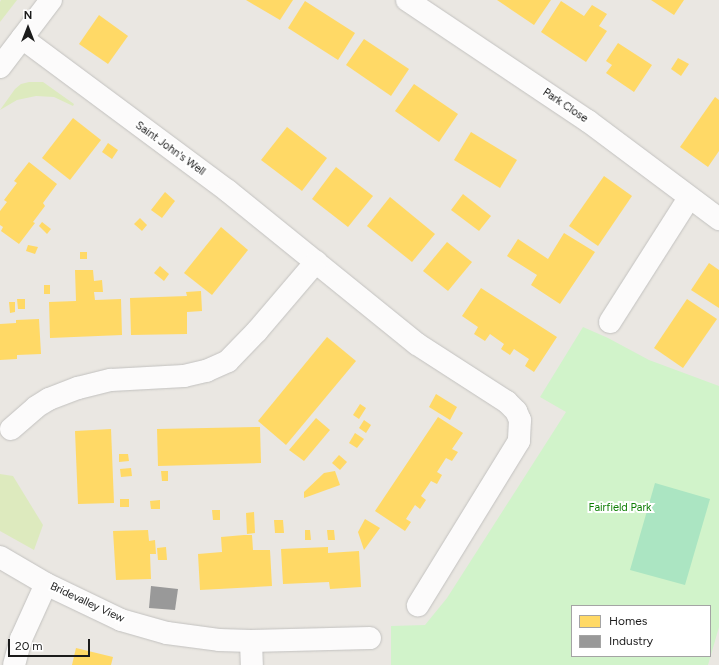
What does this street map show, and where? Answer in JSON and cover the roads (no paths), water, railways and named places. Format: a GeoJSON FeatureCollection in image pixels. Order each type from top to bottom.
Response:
{"type":"FeatureCollection","features":[{"type":"Feature","properties":{"kind":"street"},"geometry":{"type":"LineString","coordinates":[[0,67],[51,0]]}},
{"type":"Feature","properties":{"kind":"street","name":"Park Close"},"geometry":{"type":"LineString","coordinates":[[406,0],[588,121],[719,219]]}},
{"type":"Feature","properties":{"kind":"street","name":"Saint John's Well"},"geometry":{"type":"LineString","coordinates":[[22,38],[228,191],[417,344],[507,402],[516,411],[520,420],[519,441],[418,605]]}},
{"type":"Feature","properties":{"kind":"street"},"geometry":{"type":"LineString","coordinates":[[610,322],[689,198]]}},
{"type":"Feature","properties":{"kind":"street"},"geometry":{"type":"LineString","coordinates":[[11,429],[49,399],[78,388],[111,380],[184,376],[206,371],[228,361],[257,331],[316,262]]}},
{"type":"Feature","properties":{"kind":"street","name":"Bridevalley View"},"geometry":{"type":"LineString","coordinates":[[0,557],[46,584],[121,620],[153,630],[191,637],[251,641],[370,638]]}},
{"type":"Feature","properties":{"kind":"street"},"geometry":{"type":"LineString","coordinates":[[14,665],[21,639],[46,584]]}},
{"type":"Feature","properties":{"kind":"street"},"geometry":{"type":"LineString","coordinates":[[251,641],[252,665]]}},
{"type":"Feature","properties":{"kind":"park label","name":"Fairfield Park"},"geometry":{"type":"Point","coordinates":[620,508]}}]}
